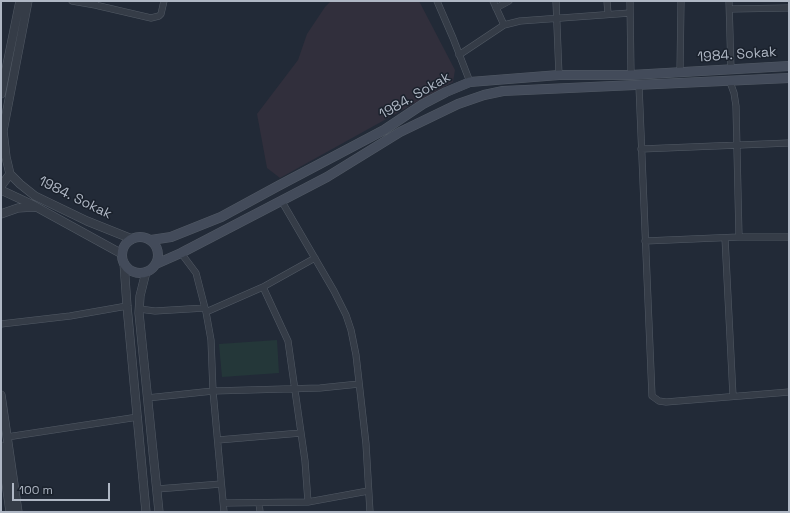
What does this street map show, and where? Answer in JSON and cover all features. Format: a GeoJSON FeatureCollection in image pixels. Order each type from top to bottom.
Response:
{"type":"FeatureCollection","features":[{"type":"Feature","properties":{"kind":"main road","name":"1984. Sokak"},"geometry":{"type":"LineString","coordinates":[[151,240],[171,237],[221,217],[384,130],[423,104],[470,82],[560,75],[631,75],[789,66]]}},
{"type":"Feature","properties":{"kind":"main road"},"geometry":{"type":"LineString","coordinates":[[156,264],[158,251],[151,240],[143,237],[132,239],[125,246],[123,259],[130,270],[138,273],[146,272],[156,264],[181,253],[327,177],[400,132],[458,104],[484,95],[503,91],[730,82],[789,78]]}},
{"type":"Feature","properties":{"kind":"main road"},"geometry":{"type":"LineString","coordinates":[[492,80],[493,93]]}},
{"type":"Feature","properties":{"kind":"street"},"geometry":{"type":"LineString","coordinates":[[1,94],[20,1]]}},
{"type":"Feature","properties":{"kind":"street"},"geometry":{"type":"LineString","coordinates":[[1,186],[10,174],[4,161],[3,131],[28,1]]}},
{"type":"Feature","properties":{"kind":"street"},"geometry":{"type":"LineString","coordinates":[[72,1],[95,3],[151,18],[161,14],[164,1]]}},
{"type":"Feature","properties":{"kind":"street"},"geometry":{"type":"LineString","coordinates":[[437,1],[470,82]]}},
{"type":"Feature","properties":{"kind":"street"},"geometry":{"type":"LineString","coordinates":[[493,1],[504,25]]}},
{"type":"Feature","properties":{"kind":"street"},"geometry":{"type":"LineString","coordinates":[[496,8],[509,1]]}},
{"type":"Feature","properties":{"kind":"street"},"geometry":{"type":"LineString","coordinates":[[556,1],[560,75]]}},
{"type":"Feature","properties":{"kind":"street"},"geometry":{"type":"LineString","coordinates":[[607,1],[608,14]]}},
{"type":"Feature","properties":{"kind":"street"},"geometry":{"type":"LineString","coordinates":[[630,1],[631,75]]}},
{"type":"Feature","properties":{"kind":"street"},"geometry":{"type":"LineString","coordinates":[[680,72],[681,1]]}},
{"type":"Feature","properties":{"kind":"street"},"geometry":{"type":"LineString","coordinates":[[729,1],[731,70]]}},
{"type":"Feature","properties":{"kind":"street"},"geometry":{"type":"LineString","coordinates":[[730,9],[766,4],[789,8]]}},
{"type":"Feature","properties":{"kind":"street"},"geometry":{"type":"LineString","coordinates":[[459,55],[504,25],[520,21],[630,13]]}},
{"type":"Feature","properties":{"kind":"street"},"geometry":{"type":"LineString","coordinates":[[730,82],[735,98],[739,237]]}},
{"type":"Feature","properties":{"kind":"street"},"geometry":{"type":"LineString","coordinates":[[639,86],[652,396],[659,401],[666,402],[789,392]]}},
{"type":"Feature","properties":{"kind":"street"},"geometry":{"type":"LineString","coordinates":[[641,150],[737,144],[789,143]]}},
{"type":"Feature","properties":{"kind":"street","name":"1984. Sokak"},"geometry":{"type":"LineString","coordinates":[[10,174],[35,196],[87,221],[132,239]]}},
{"type":"Feature","properties":{"kind":"street"},"geometry":{"type":"LineString","coordinates":[[1,190],[36,207],[123,259],[146,512]]}},
{"type":"Feature","properties":{"kind":"street"},"geometry":{"type":"LineString","coordinates":[[282,200],[337,297],[352,330],[366,444],[370,512]]}},
{"type":"Feature","properties":{"kind":"street"},"geometry":{"type":"LineString","coordinates":[[1,214],[18,208],[36,207]]}},
{"type":"Feature","properties":{"kind":"street"},"geometry":{"type":"LineString","coordinates":[[645,241],[739,237],[789,237]]}},
{"type":"Feature","properties":{"kind":"street"},"geometry":{"type":"LineString","coordinates":[[725,238],[733,396]]}},
{"type":"Feature","properties":{"kind":"street"},"geometry":{"type":"LineString","coordinates":[[181,253],[196,273],[211,340],[213,391],[224,512]]}},
{"type":"Feature","properties":{"kind":"street"},"geometry":{"type":"LineString","coordinates":[[139,309],[155,311],[205,310],[263,287],[315,258]]}},
{"type":"Feature","properties":{"kind":"street"},"geometry":{"type":"LineString","coordinates":[[146,272],[139,309],[159,512]]}},
{"type":"Feature","properties":{"kind":"street"},"geometry":{"type":"LineString","coordinates":[[263,287],[288,341],[306,461],[308,502]]}},
{"type":"Feature","properties":{"kind":"street"},"geometry":{"type":"LineString","coordinates":[[1,324],[70,316],[127,306]]}},
{"type":"Feature","properties":{"kind":"street"},"geometry":{"type":"LineString","coordinates":[[147,398],[213,391],[320,388],[359,384]]}},
{"type":"Feature","properties":{"kind":"street"},"geometry":{"type":"LineString","coordinates":[[1,395],[18,512]]}},
{"type":"Feature","properties":{"kind":"street"},"geometry":{"type":"LineString","coordinates":[[7,437],[138,417]]}},
{"type":"Feature","properties":{"kind":"street"},"geometry":{"type":"LineString","coordinates":[[218,440],[301,434]]}},
{"type":"Feature","properties":{"kind":"street"},"geometry":{"type":"LineString","coordinates":[[1,446],[4,488],[10,512]]}},
{"type":"Feature","properties":{"kind":"street"},"geometry":{"type":"LineString","coordinates":[[157,489],[221,484]]}},
{"type":"Feature","properties":{"kind":"street"},"geometry":{"type":"LineString","coordinates":[[224,503],[308,502],[368,491]]}},
{"type":"Feature","properties":{"kind":"street"},"geometry":{"type":"LineString","coordinates":[[259,502],[260,512]]}},
{"type":"Feature","properties":{"kind":"shaded area"},"geometry":{"type":"Polygon","coordinates":[[[331,1],[419,1],[455,70],[453,82],[280,178],[267,168],[257,114],[298,60],[307,34],[325,7],[331,1]]]}},
{"type":"Feature","properties":{"kind":"shaded area"},"geometry":{"type":"Polygon","coordinates":[[[277,340],[279,373],[222,377],[219,344],[277,340]]]}}]}
